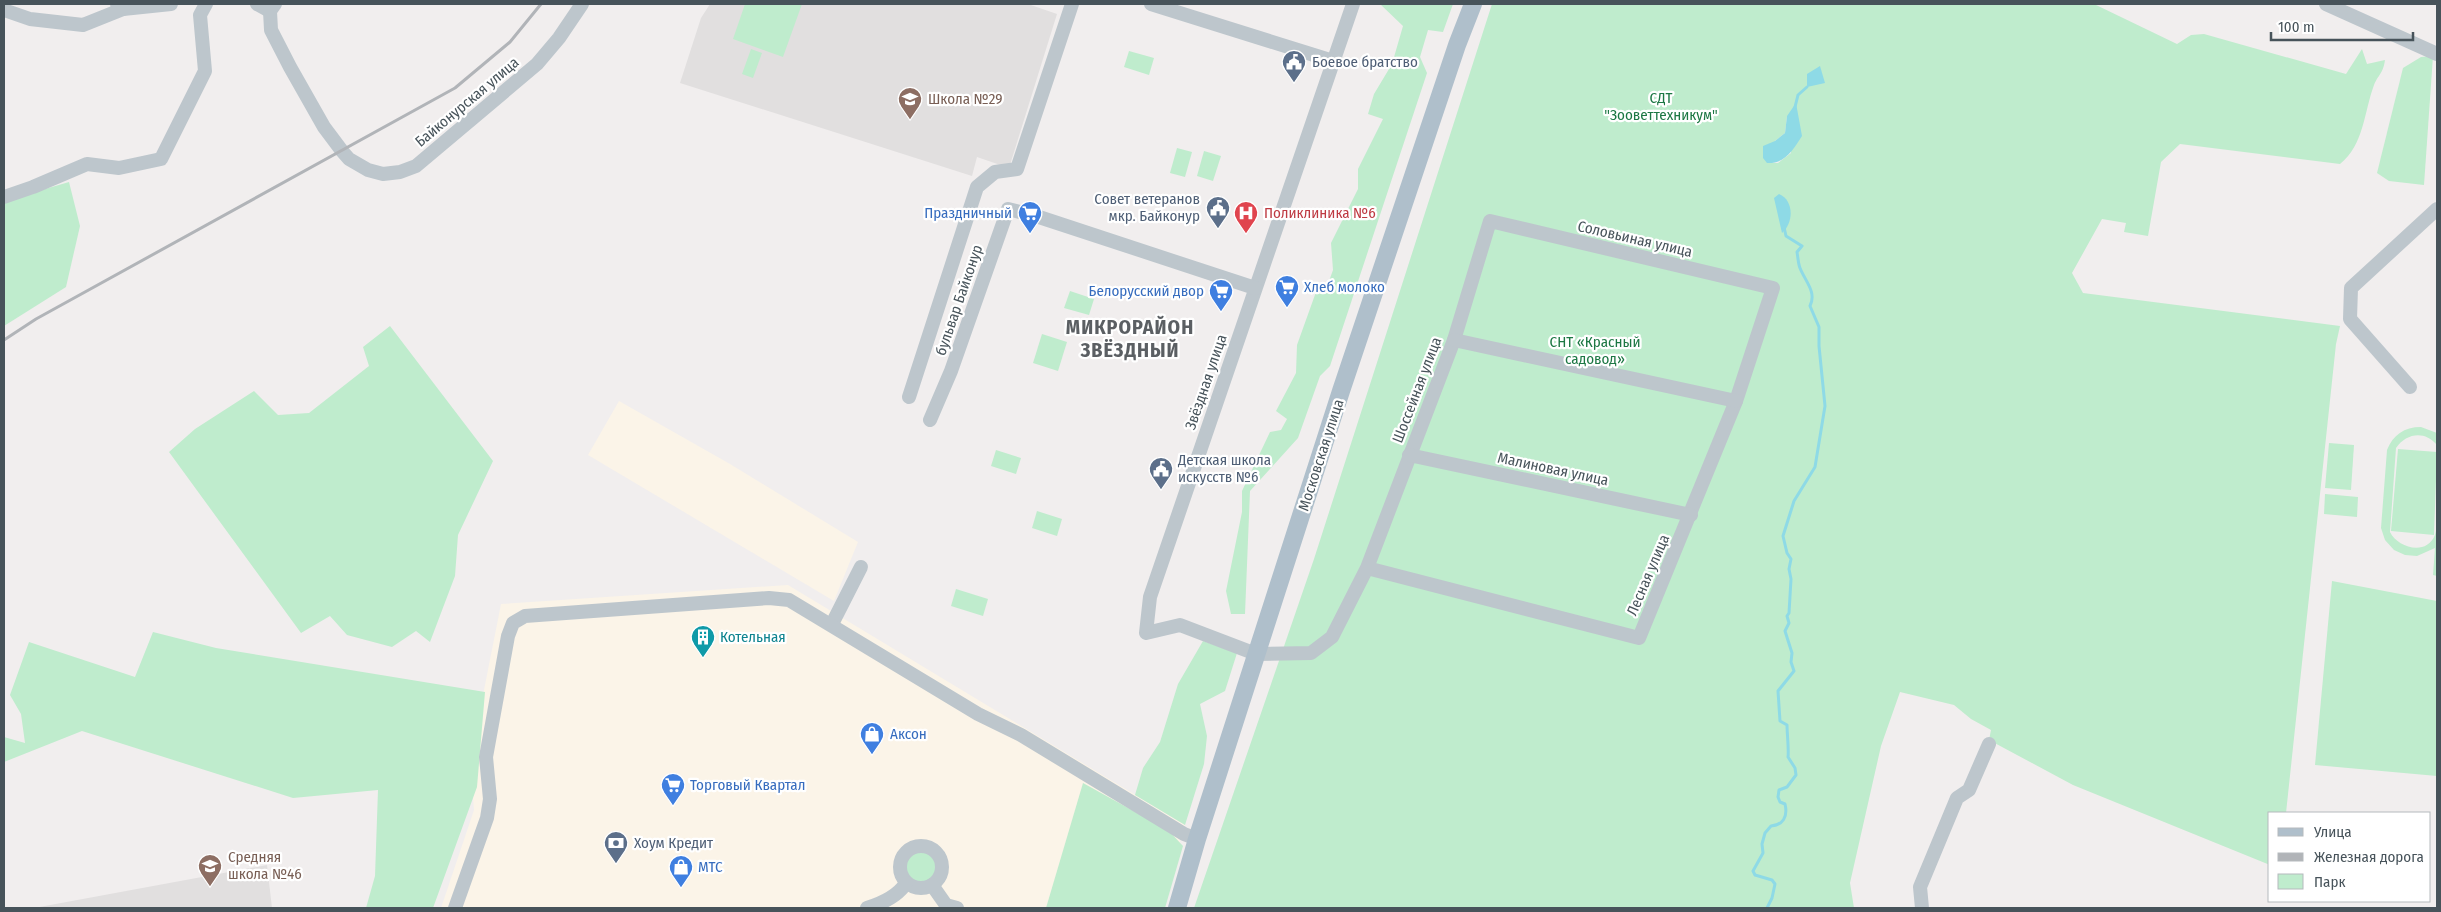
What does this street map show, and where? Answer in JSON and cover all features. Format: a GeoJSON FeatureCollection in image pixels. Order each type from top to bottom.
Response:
{"type":"FeatureCollection","features":[{"type":"Feature","properties":{"kind":"main road","name":"Московская улица"},"geometry":{"type":"LineString","coordinates":[[1177,908],[1197,839],[1341,391],[1458,42],[1473,4]]}},
{"type":"Feature","properties":{"kind":"street"},"geometry":{"type":"LineString","coordinates":[[4,10],[30,20],[83,25],[120,6],[171,4]]}},
{"type":"Feature","properties":{"kind":"street"},"geometry":{"type":"LineString","coordinates":[[4,197],[87,164],[119,168],[160,159],[206,71],[200,15],[206,4]]}},
{"type":"Feature","properties":{"kind":"street","name":"Байконурская улица"},"geometry":{"type":"LineString","coordinates":[[267,6],[271,30],[324,127],[349,159],[368,170],[383,174],[400,172],[416,166],[537,64],[559,38],[582,4]]}},
{"type":"Feature","properties":{"kind":"street"},"geometry":{"type":"LineString","coordinates":[[909,398],[977,187],[995,172],[1017,169],[1072,4]]}},
{"type":"Feature","properties":{"kind":"street"},"geometry":{"type":"LineString","coordinates":[[1151,4],[1333,61]]}},
{"type":"Feature","properties":{"kind":"street","name":"Звёздная улица"},"geometry":{"type":"LineString","coordinates":[[1256,654],[1180,625],[1146,633],[1150,597],[1353,4]]}},
{"type":"Feature","properties":{"kind":"street"},"geometry":{"type":"LineString","coordinates":[[2326,4],[2437,54]]}},
{"type":"Feature","properties":{"kind":"street","name":"бульвар Байконур"},"geometry":{"type":"LineString","coordinates":[[930,420],[951,371],[1008,209],[1039,217],[1255,288]]}},
{"type":"Feature","properties":{"kind":"street"},"geometry":{"type":"LineString","coordinates":[[2410,388],[2350,318],[2351,288],[2437,209]]}},
{"type":"Feature","properties":{"kind":"street","name":"Шоссейная улица"},"geometry":{"type":"LineString","coordinates":[[1256,654],[1311,653],[1332,637],[1367,568],[1454,340],[1490,221]]}},
{"type":"Feature","properties":{"kind":"street","name":"Соловьиная улица"},"geometry":{"type":"LineString","coordinates":[[1490,221],[1773,288]]}},
{"type":"Feature","properties":{"kind":"street","name":"Лесная улица"},"geometry":{"type":"LineString","coordinates":[[1367,568],[1639,638],[1691,515],[1736,401],[1773,288]]}},
{"type":"Feature","properties":{"kind":"street"},"geometry":{"type":"LineString","coordinates":[[1454,340],[1736,401]]}},
{"type":"Feature","properties":{"kind":"street","name":"Малиновая улица"},"geometry":{"type":"LineString","coordinates":[[1409,455],[1691,515]]}},
{"type":"Feature","properties":{"kind":"street"},"geometry":{"type":"LineString","coordinates":[[832,624],[861,567]]}},
{"type":"Feature","properties":{"kind":"street"},"geometry":{"type":"LineString","coordinates":[[455,908],[487,818],[490,799],[486,757],[508,636],[513,623],[525,616],[769,598],[789,600],[832,624],[978,714],[1021,735],[1184,834],[1197,839]]}},
{"type":"Feature","properties":{"kind":"street"},"geometry":{"type":"LineString","coordinates":[[1922,908],[1920,887],[1956,798],[1969,790],[1990,744]]}},
{"type":"Feature","properties":{"kind":"street"},"geometry":{"type":"LineString","coordinates":[[925,847],[934,851],[942,866],[940,876],[932,885],[916,888],[906,883],[900,868],[902,858],[909,850],[925,847]]}},
{"type":"Feature","properties":{"kind":"street"},"geometry":{"type":"LineString","coordinates":[[868,908],[882,903],[901,891],[906,883]]}},
{"type":"Feature","properties":{"kind":"street"},"geometry":{"type":"LineString","coordinates":[[932,885],[946,905],[957,908]]}},
{"type":"Feature","properties":{"kind":"shaded area","name":"Школа №29"},"geometry":{"type":"Polygon","coordinates":[[[710,4],[1028,4],[1057,14],[1009,168],[977,157],[972,176],[680,83],[701,18],[710,4]]]}},
{"type":"Feature","properties":{"kind":"shaded area"},"geometry":{"type":"Polygon","coordinates":[[[619,401],[730,464],[858,542],[834,601],[588,455],[619,401]]]}},
{"type":"Feature","properties":{"kind":"shaded area"},"geometry":{"type":"Polygon","coordinates":[[[788,585],[1185,825],[1160,908],[441,908],[474,810],[470,761],[501,604],[788,585]]]}},
{"type":"Feature","properties":{"kind":"shaded area","name":"Средняя школа №46"},"geometry":{"type":"Polygon","coordinates":[[[267,865],[272,908],[34,908],[267,865]]]}},
{"type":"Feature","properties":{"kind":"green space"},"geometry":{"type":"Polygon","coordinates":[[[745,4],[802,4],[783,57],[733,39],[745,4]]]}},
{"type":"Feature","properties":{"kind":"green space"},"geometry":{"type":"Polygon","coordinates":[[[1380,4],[1453,4],[1443,32],[1428,30],[1420,57],[1427,73],[1330,366],[1320,376],[1298,438],[1250,491],[1245,614],[1231,614],[1226,591],[1242,512],[1242,491],[1270,432],[1281,430],[1287,419],[1276,411],[1296,373],[1297,345],[1316,292],[1328,284],[1333,270],[1331,243],[1358,189],[1358,169],[1383,119],[1368,114],[1374,94],[1392,64],[1403,26],[1380,4]]]}},
{"type":"Feature","properties":{"kind":"green space"},"geometry":{"type":"Polygon","coordinates":[[[1492,4],[2094,4],[2177,44],[2191,35],[2204,34],[2346,74],[2362,49],[2367,64],[2385,60],[2382,71],[2374,85],[2359,138],[2348,156],[2340,164],[2180,144],[2161,162],[2148,236],[2124,232],[2126,223],[2102,219],[2072,273],[2083,293],[2340,326],[2336,344],[2286,812],[2268,812],[2268,864],[2073,785],[1989,740],[1991,730],[1971,719],[1954,705],[1900,692],[1881,746],[1850,883],[1854,908],[1194,908],[1314,559],[1492,4]],[[1787,116],[1785,133],[1775,141],[1767,163],[1778,163],[1791,153],[1787,116]]]}},
{"type":"Feature","properties":{"kind":"green space"},"geometry":{"type":"Polygon","coordinates":[[[751,49],[762,53],[753,78],[742,74],[751,49]]]}},
{"type":"Feature","properties":{"kind":"green space"},"geometry":{"type":"Polygon","coordinates":[[[1129,51],[1154,58],[1149,75],[1124,67],[1129,51]]]}},
{"type":"Feature","properties":{"kind":"green space"},"geometry":{"type":"Polygon","coordinates":[[[2433,56],[2424,185],[2389,181],[2377,173],[2403,68],[2421,57],[2433,56]]]}},
{"type":"Feature","properties":{"kind":"green space"},"geometry":{"type":"Polygon","coordinates":[[[1177,148],[1192,152],[1185,177],[1170,173],[1177,148]]]}},
{"type":"Feature","properties":{"kind":"green space"},"geometry":{"type":"Polygon","coordinates":[[[1204,151],[1221,156],[1213,181],[1197,176],[1204,151]]]}},
{"type":"Feature","properties":{"kind":"green space"},"geometry":{"type":"Polygon","coordinates":[[[69,182],[80,226],[66,287],[4,326],[4,201],[69,182]]]}},
{"type":"Feature","properties":{"kind":"green space"},"geometry":{"type":"Polygon","coordinates":[[[1070,291],[1094,299],[1089,315],[1064,308],[1070,291]]]}},
{"type":"Feature","properties":{"kind":"green space"},"geometry":{"type":"Polygon","coordinates":[[[390,326],[493,461],[458,535],[455,576],[430,642],[416,631],[392,647],[347,635],[330,616],[301,633],[169,452],[195,429],[254,391],[278,415],[309,413],[369,366],[363,347],[390,326]]]}},
{"type":"Feature","properties":{"kind":"green space"},"geometry":{"type":"Polygon","coordinates":[[[1042,334],[1067,342],[1058,371],[1033,363],[1042,334]]]}},
{"type":"Feature","properties":{"kind":"green space"},"geometry":{"type":"Polygon","coordinates":[[[2421,427],[2437,433],[2437,445],[2427,437],[2416,435],[2405,439],[2396,448],[2390,532],[2399,542],[2412,547],[2419,548],[2431,542],[2435,535],[2437,499],[2437,576],[2433,575],[2435,548],[2417,556],[2405,555],[2394,550],[2385,540],[2381,528],[2387,450],[2392,440],[2404,430],[2421,427]]]}},
{"type":"Feature","properties":{"kind":"green space"},"geometry":{"type":"Polygon","coordinates":[[[2329,443],[2354,445],[2351,490],[2325,488],[2329,443]]]}},
{"type":"Feature","properties":{"kind":"green space"},"geometry":{"type":"Polygon","coordinates":[[[2398,449],[2437,452],[2434,535],[2391,531],[2398,449]]]}},
{"type":"Feature","properties":{"kind":"green space"},"geometry":{"type":"Polygon","coordinates":[[[996,450],[1021,458],[1016,474],[991,466],[996,450]]]}},
{"type":"Feature","properties":{"kind":"green space"},"geometry":{"type":"Polygon","coordinates":[[[2325,494],[2358,497],[2357,517],[2324,514],[2325,494]]]}},
{"type":"Feature","properties":{"kind":"green space"},"geometry":{"type":"Polygon","coordinates":[[[1037,511],[1062,519],[1057,536],[1032,528],[1037,511]]]}},
{"type":"Feature","properties":{"kind":"green space"},"geometry":{"type":"Polygon","coordinates":[[[2332,581],[2437,601],[2437,776],[2315,765],[2332,581]]]}},
{"type":"Feature","properties":{"kind":"green space"},"geometry":{"type":"Polygon","coordinates":[[[956,589],[988,599],[983,616],[951,606],[956,589]]]}},
{"type":"Feature","properties":{"kind":"green space"},"geometry":{"type":"Polygon","coordinates":[[[153,632],[216,648],[485,692],[477,787],[433,908],[366,908],[375,876],[378,790],[293,798],[82,731],[4,762],[4,737],[25,743],[21,714],[10,695],[29,642],[135,677],[153,632]]]}},
{"type":"Feature","properties":{"kind":"green space"},"geometry":{"type":"Polygon","coordinates":[[[1203,641],[1237,653],[1225,691],[1200,704],[1207,736],[1204,764],[1185,825],[1135,795],[1143,768],[1160,742],[1178,684],[1203,641]]]}},
{"type":"Feature","properties":{"kind":"green space"},"geometry":{"type":"Polygon","coordinates":[[[1083,783],[1168,830],[1183,846],[1165,908],[1046,908],[1083,783]]]}},
{"type":"Feature","properties":{"kind":"green space"},"geometry":{"type":"Polygon","coordinates":[[[921,851],[927,852],[932,856],[936,861],[936,873],[932,878],[927,882],[921,883],[915,882],[910,878],[906,873],[905,867],[906,861],[910,856],[915,852],[921,851]]]}},
{"type":"Feature","properties":{"kind":"water"},"geometry":{"type":"Polygon","coordinates":[[[1820,66],[1825,83],[1807,87],[1807,74],[1820,66]]]}},
{"type":"Feature","properties":{"kind":"water"},"geometry":{"type":"Polygon","coordinates":[[[1796,103],[1802,136],[1784,159],[1767,163],[1763,158],[1763,146],[1775,141],[1785,133],[1787,116],[1796,103]]]}},
{"type":"Feature","properties":{"kind":"water"},"geometry":{"type":"Polygon","coordinates":[[[1779,194],[1787,201],[1791,212],[1789,224],[1782,233],[1774,198],[1779,194]]]}},
{"type":"Feature","properties":{"kind":"waterway"},"geometry":{"type":"LineString","coordinates":[[1795,107],[1798,95],[1807,87]]}},
{"type":"Feature","properties":{"kind":"waterway"},"geometry":{"type":"LineString","coordinates":[[1767,908],[1772,898],[1775,884],[1772,880],[1755,875],[1753,871],[1763,853],[1762,844],[1765,833],[1771,826],[1779,824],[1784,820],[1786,809],[1785,804],[1780,802],[1778,797],[1779,790],[1787,787],[1796,775],[1795,768],[1788,757],[1787,725],[1780,721],[1778,691],[1794,671],[1791,662],[1792,653],[1785,631],[1789,623],[1787,616],[1789,613],[1791,579],[1789,569],[1791,559],[1787,553],[1783,536],[1794,501],[1815,467],[1825,406],[1819,327],[1810,306],[1812,301],[1810,287],[1798,260],[1797,252],[1802,246],[1786,236],[1784,227]]}},
{"type":"Feature","properties":{"kind":"railway"},"geometry":{"type":"LineString","coordinates":[[4,340],[36,319],[455,88],[510,42],[541,4]]}},
{"type":"Feature","properties":{"kind":"place","name":"Боевое братство"},"geometry":{"type":"Point","coordinates":[1294,83]}},
{"type":"Feature","properties":{"kind":"place","name":"Школа №29"},"geometry":{"type":"Point","coordinates":[910,120]}},
{"type":"Feature","properties":{"kind":"place","name":"Совет ветеранов мкр. Байконур"},"geometry":{"type":"Point","coordinates":[1218,229]}},
{"type":"Feature","properties":{"kind":"place","name":"Праздничный"},"geometry":{"type":"Point","coordinates":[1030,234]}},
{"type":"Feature","properties":{"kind":"place","name":"Поликлиника №6"},"geometry":{"type":"Point","coordinates":[1246,234]}},
{"type":"Feature","properties":{"kind":"place","name":"Хлеб молоко"},"geometry":{"type":"Point","coordinates":[1287,308]}},
{"type":"Feature","properties":{"kind":"place","name":"Белорусский двор"},"geometry":{"type":"Point","coordinates":[1221,312]}},
{"type":"Feature","properties":{"kind":"place","name":"Детская школа искусств №6"},"geometry":{"type":"Point","coordinates":[1161,490]}},
{"type":"Feature","properties":{"kind":"place","name":"Котельная"},"geometry":{"type":"Point","coordinates":[703,658]}},
{"type":"Feature","properties":{"kind":"place","name":"Аксон"},"geometry":{"type":"Point","coordinates":[872,755]}},
{"type":"Feature","properties":{"kind":"place","name":"Торговый Квартал"},"geometry":{"type":"Point","coordinates":[673,806]}},
{"type":"Feature","properties":{"kind":"place","name":"Хоум Кредит"},"geometry":{"type":"Point","coordinates":[616,864]}},
{"type":"Feature","properties":{"kind":"place","name":"Средняя школа №46"},"geometry":{"type":"Point","coordinates":[210,887]}},
{"type":"Feature","properties":{"kind":"place","name":"МТС"},"geometry":{"type":"Point","coordinates":[681,888]}},
{"type":"Feature","properties":{"kind":"district","name":"МИКРОРАЙОН ЗВЁЗДНЫЙ"},"geometry":{"type":"Point","coordinates":[1130,338]}},
{"type":"Feature","properties":{"kind":"park label","name":"СДТ \"Зооветтехникум\""},"geometry":{"type":"Point","coordinates":[1661,106]}},
{"type":"Feature","properties":{"kind":"park label","name":"СНТ «Красный садовод»"},"geometry":{"type":"Point","coordinates":[1595,350]}}]}
